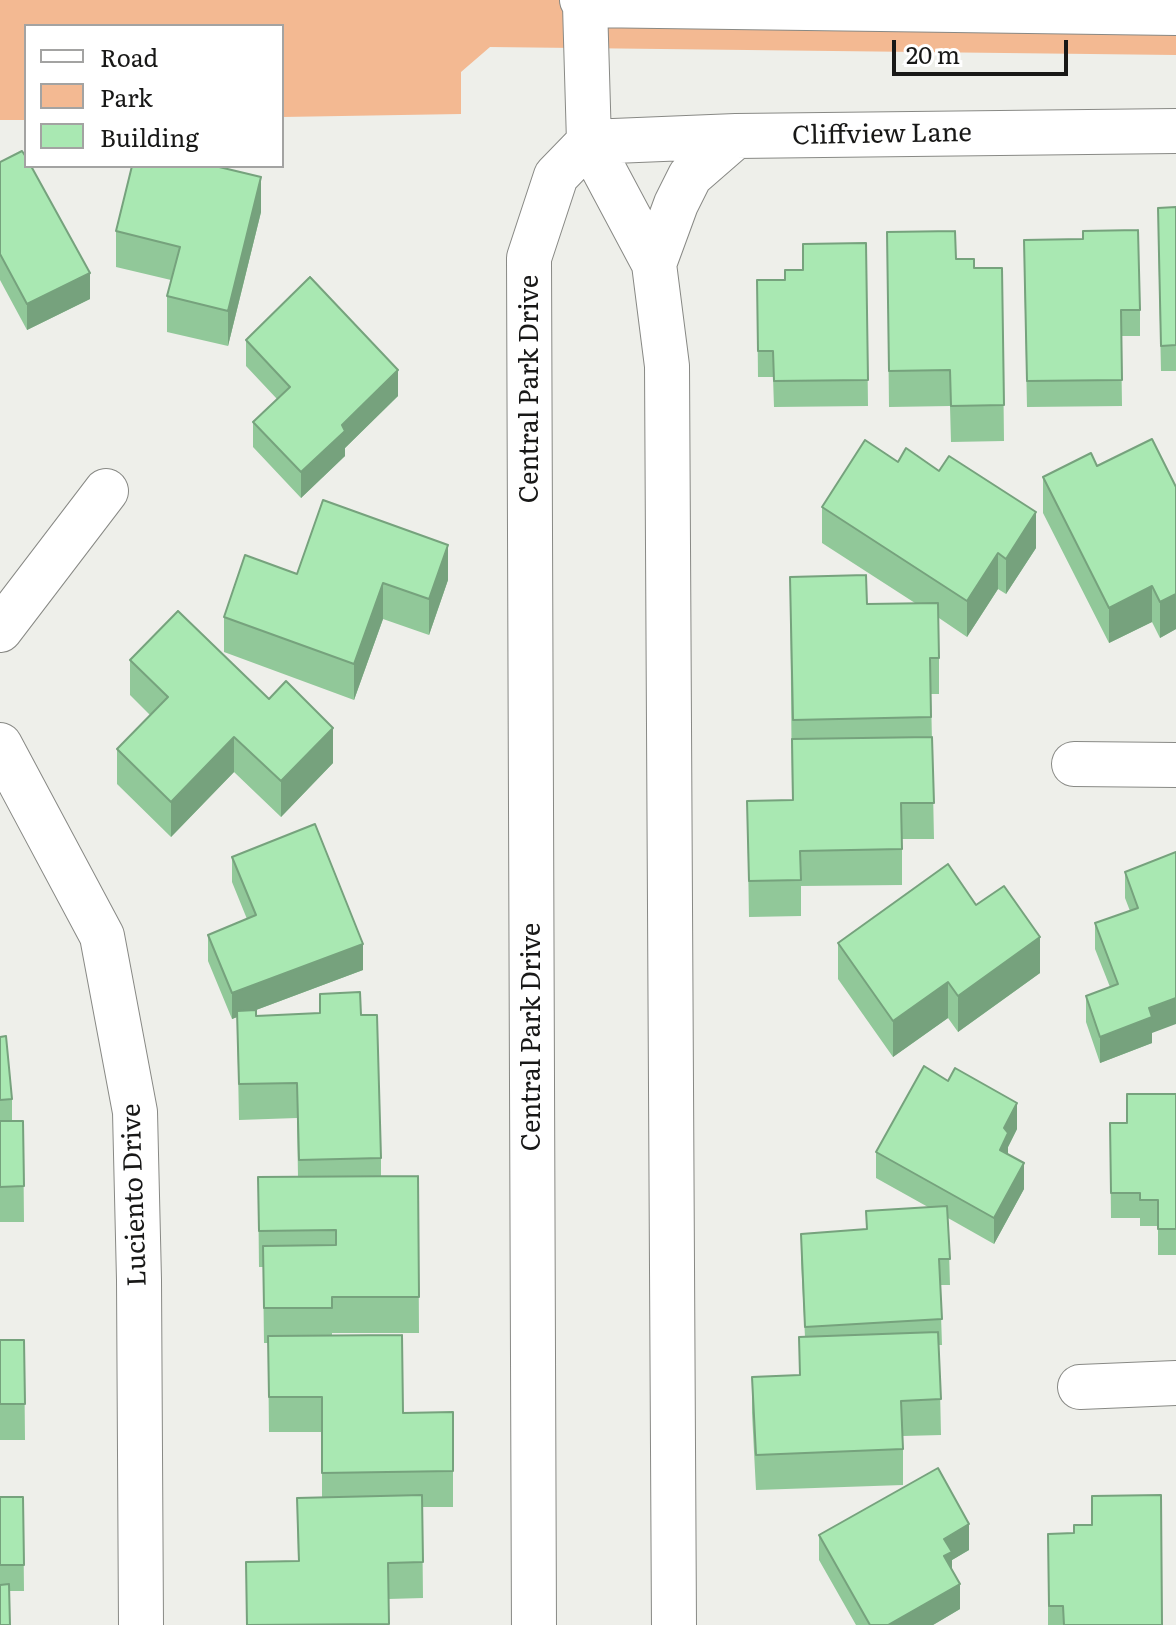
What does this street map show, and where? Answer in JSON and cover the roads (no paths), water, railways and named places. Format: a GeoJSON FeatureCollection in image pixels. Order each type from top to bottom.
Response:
{"type":"FeatureCollection","features":[{"type":"Feature","properties":{"kind":"street"},"geometry":{"type":"LineString","coordinates":[[674,1625],[667,366],[654,264],[589,142],[584,3],[1176,13]]}},
{"type":"Feature","properties":{"kind":"street","name":"Cliffview Lane"},"geometry":{"type":"LineString","coordinates":[[589,142],[736,136],[1176,131]]}},
{"type":"Feature","properties":{"kind":"street"},"geometry":{"type":"LineString","coordinates":[[654,264],[690,176],[736,136]]}},
{"type":"Feature","properties":{"kind":"street","name":"Central Park Drive"},"geometry":{"type":"LineString","coordinates":[[534,1625],[529,258],[556,176],[589,142]]}},
{"type":"Feature","properties":{"kind":"street"},"geometry":{"type":"LineString","coordinates":[[0,630],[106,491]]}},
{"type":"Feature","properties":{"kind":"street","name":"Luciento Drive"},"geometry":{"type":"LineString","coordinates":[[0,745],[102,936],[135,1112],[141,1625]]}},
{"type":"Feature","properties":{"kind":"street"},"geometry":{"type":"LineString","coordinates":[[1074,764],[1176,765]]}},
{"type":"Feature","properties":{"kind":"street"},"geometry":{"type":"LineString","coordinates":[[1080,1387],[1176,1383]]}}]}
